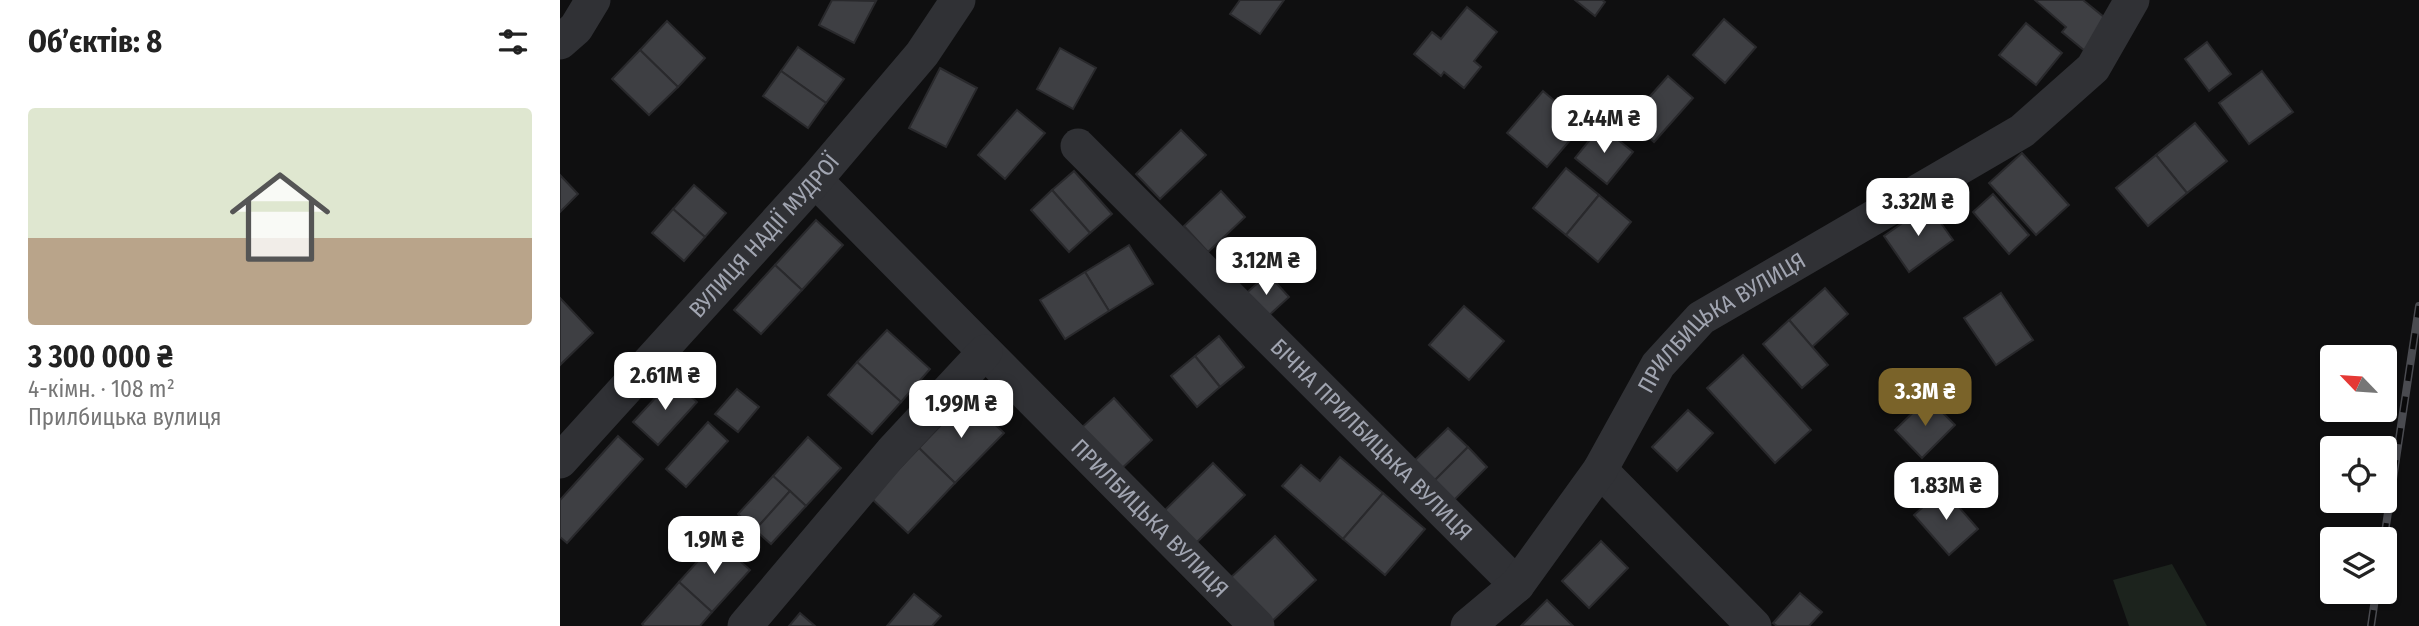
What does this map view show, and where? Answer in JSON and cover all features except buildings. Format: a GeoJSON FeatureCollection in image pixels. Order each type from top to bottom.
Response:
{"type":"FeatureCollection","features":[{"type":"Feature","properties":{"kind":"street"},"geometry":{"type":"LineString","coordinates":[[560,42],[576,28],[593,0]]}},
{"type":"Feature","properties":{"kind":"street","name":"ВУЛИЦЯ НАДІЇ МУДРОЇ"},"geometry":{"type":"LineString","coordinates":[[560,461],[815,180],[922,54],[958,0]]}},
{"type":"Feature","properties":{"kind":"street","name":"ПРИЛБИЦЬКА ВУЛИЦЯ"},"geometry":{"type":"LineString","coordinates":[[1468,626],[1517,585],[1600,470],[1658,365],[1701,318],[2022,131],[2093,68],[2132,0]]}},
{"type":"Feature","properties":{"kind":"street","name":"БІЧНА ПРИЛБИЦЬКА ВУЛИЦЯ"},"geometry":{"type":"LineString","coordinates":[[1078,146],[1517,585]]}},
{"type":"Feature","properties":{"kind":"street","name":"ПРИЛБИЦЬКА ВУЛИЦЯ"},"geometry":{"type":"LineString","coordinates":[[815,180],[1256,626]]}},
{"type":"Feature","properties":{"kind":"street"},"geometry":{"type":"LineString","coordinates":[[745,626],[892,452],[985,352]]}},
{"type":"Feature","properties":{"kind":"street"},"geometry":{"type":"LineString","coordinates":[[1600,470],[1754,626]]}},
{"type":"Feature","properties":{"kind":"shaded area"},"geometry":{"type":"Polygon","coordinates":[[[2172,564],[2207,626],[2129,626],[2113,580],[2172,564]]]}},
{"type":"Feature","properties":{"kind":"railway"},"geometry":{"type":"LineString","coordinates":[[2386,527],[2419,306]]}},
{"type":"Feature","properties":{"kind":"railway"},"geometry":{"type":"LineString","coordinates":[[2371,626],[2374,604]]}}]}
